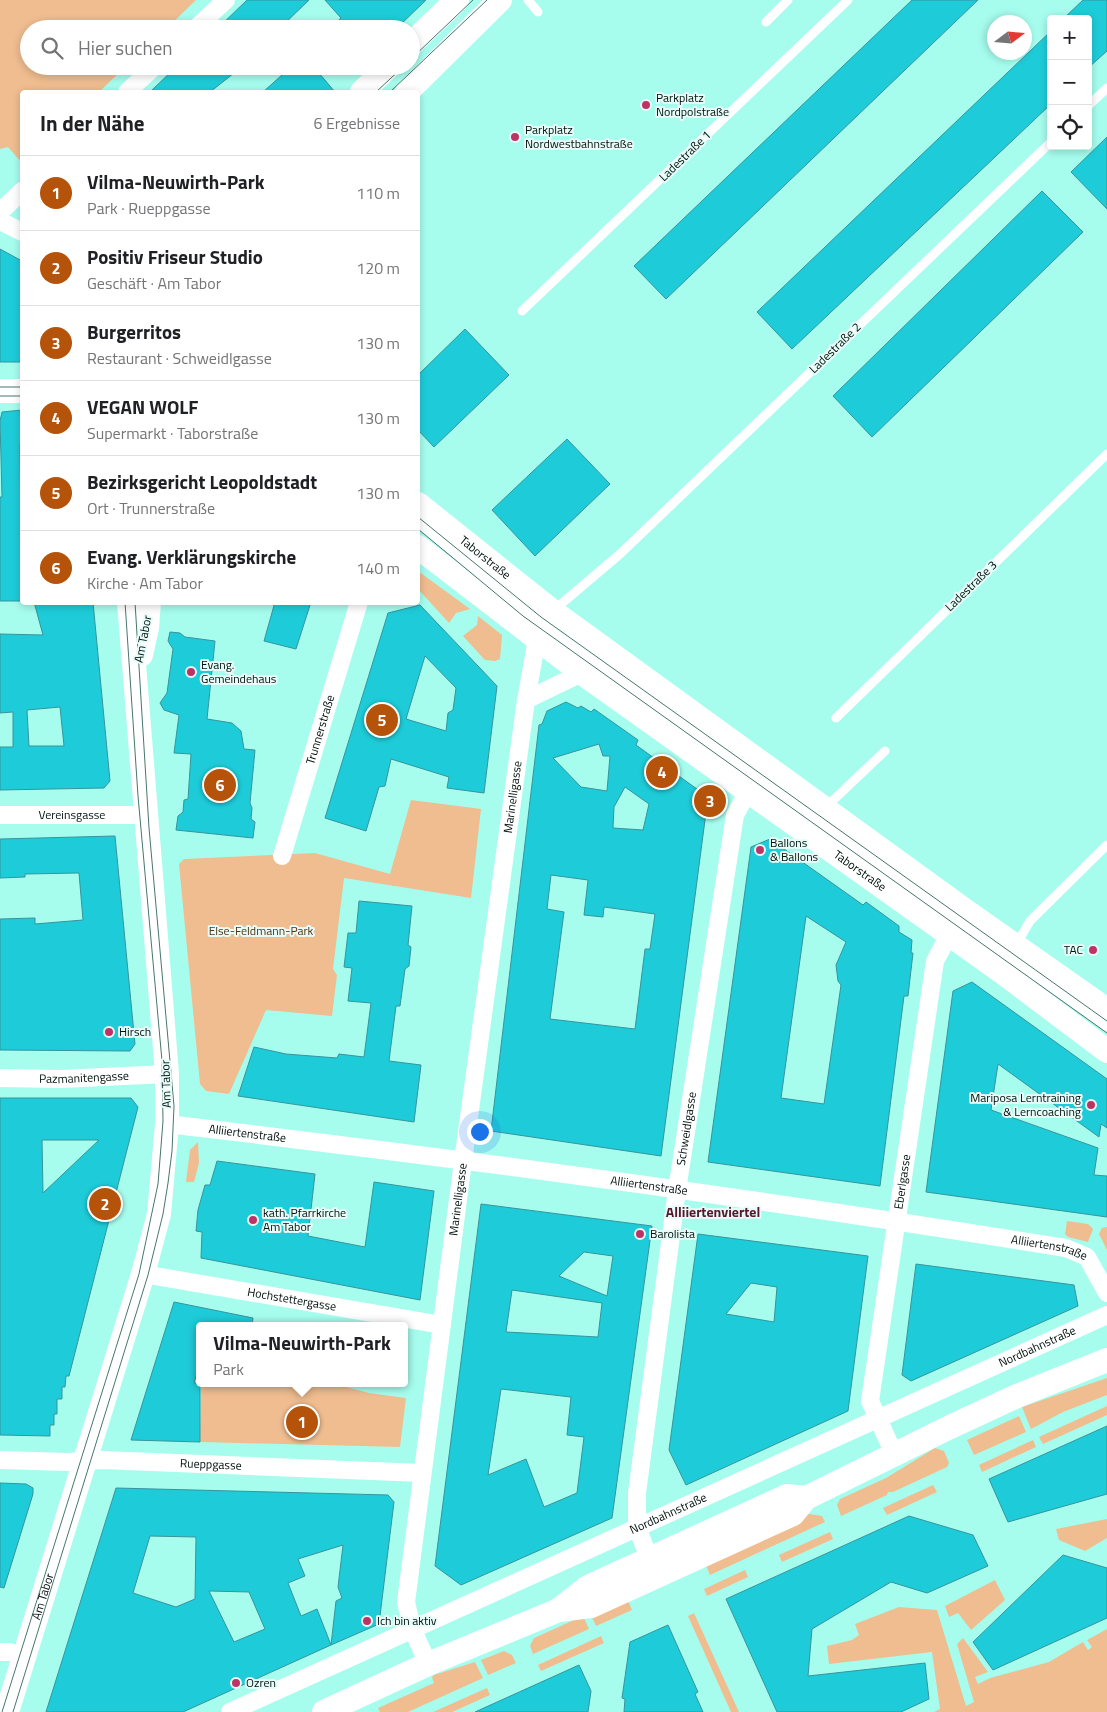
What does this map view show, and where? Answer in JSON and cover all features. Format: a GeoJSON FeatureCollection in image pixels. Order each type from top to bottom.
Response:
{"type":"FeatureCollection","features":[{"type":"Feature","properties":{"kind":"main road"},"geometry":{"type":"LineString","coordinates":[[420,35],[457,0]]}},
{"type":"Feature","properties":{"kind":"main road"},"geometry":{"type":"LineString","coordinates":[[409,90],[500,0]]}},
{"type":"Feature","properties":{"kind":"main road"},"geometry":{"type":"LineString","coordinates":[[364,90],[380,75]]}},
{"type":"Feature","properties":{"kind":"main road"},"geometry":{"type":"LineString","coordinates":[[0,391],[20,390]]}},
{"type":"Feature","properties":{"kind":"main road","name":"Taborstraße"},"geometry":{"type":"LineString","coordinates":[[420,506],[544,626],[582,673],[754,778],[816,821]]}},
{"type":"Feature","properties":{"kind":"main road","name":"Taborstraße"},"geometry":{"type":"LineString","coordinates":[[420,548],[544,626],[754,778],[1009,958],[1107,1010]]}},
{"type":"Feature","properties":{"kind":"main road","name":"Am Tabor"},"geometry":{"type":"LineString","coordinates":[[7,1712],[143,1274],[159,1214],[167,1124],[168,1074],[145,815],[129,605]]}},
{"type":"Feature","properties":{"kind":"main road","name":"Am Tabor"},"geometry":{"type":"LineString","coordinates":[[135,676],[147,628],[149,605]]}},
{"type":"Feature","properties":{"kind":"main road","name":"Taborstraße"},"geometry":{"type":"LineString","coordinates":[[1009,958],[1107,1051]]}},
{"type":"Feature","properties":{"kind":"main road"},"geometry":{"type":"LineString","coordinates":[[324,1712],[428,1664],[559,1610],[591,1606],[793,1514],[806,1498],[895,1456],[948,1428],[1017,1396],[1107,1360]]}},
{"type":"Feature","properties":{"kind":"main road","name":"Am Tabor"},"geometry":{"type":"LineString","coordinates":[[0,1685],[5,1652],[44,1554],[82,1470]]}},
{"type":"Feature","properties":{"kind":"main road"},"geometry":{"type":"LineString","coordinates":[[559,1610],[588,1587],[649,1558],[787,1496],[806,1498]]}},
{"type":"Feature","properties":{"kind":"street"},"geometry":{"type":"LineString","coordinates":[[205,20],[226,0]]}},
{"type":"Feature","properties":{"kind":"street"},"geometry":{"type":"LineString","coordinates":[[129,90],[145,75]]}},
{"type":"Feature","properties":{"kind":"street"},"geometry":{"type":"LineString","coordinates":[[0,212],[20,193]]}},
{"type":"Feature","properties":{"kind":"street"},"geometry":{"type":"LineString","coordinates":[[0,221],[20,231]]}},
{"type":"Feature","properties":{"kind":"street","name":"Trunnerstraße"},"geometry":{"type":"LineString","coordinates":[[282,856],[358,605]]}},
{"type":"Feature","properties":{"kind":"street","name":"Marinelligasse"},"geometry":{"type":"LineString","coordinates":[[428,1664],[412,1628],[406,1602],[462,1161],[526,700],[544,626]]}},
{"type":"Feature","properties":{"kind":"street"},"geometry":{"type":"LineString","coordinates":[[526,700],[582,673]]}},
{"type":"Feature","properties":{"kind":"street","name":"Schweidlgasse"},"geometry":{"type":"LineString","coordinates":[[649,1558],[637,1527],[637,1493],[677,1190],[735,815],[754,778]]}},
{"type":"Feature","properties":{"kind":"street","name":"Vereinsgasse"},"geometry":{"type":"LineString","coordinates":[[0,815],[145,815]]}},
{"type":"Feature","properties":{"kind":"street","name":"Eberlgasse"},"geometry":{"type":"LineString","coordinates":[[895,1456],[870,1402],[935,961],[956,921]]}},
{"type":"Feature","properties":{"kind":"street","name":"Pazmanitengasse"},"geometry":{"type":"LineString","coordinates":[[0,1078],[60,1079],[168,1074]]}},
{"type":"Feature","properties":{"kind":"street","name":"Alliiertenstraße"},"geometry":{"type":"LineString","coordinates":[[167,1124],[677,1190],[897,1221],[1076,1251],[1087,1257],[1107,1293]]}},
{"type":"Feature","properties":{"kind":"street","name":"Hochstettergasse"},"geometry":{"type":"LineString","coordinates":[[143,1274],[442,1325]]}},
{"type":"Feature","properties":{"kind":"street","name":"Nordbahnstraße"},"geometry":{"type":"LineString","coordinates":[[230,1712],[1107,1314]]}},
{"type":"Feature","properties":{"kind":"street","name":"Rueppgasse"},"geometry":{"type":"LineString","coordinates":[[0,1460],[67,1462],[82,1470],[422,1473]]}},
{"type":"Feature","properties":{"kind":"lane"},"geometry":{"type":"LineString","coordinates":[[528,0],[538,12]]}},
{"type":"Feature","properties":{"kind":"lane"},"geometry":{"type":"LineString","coordinates":[[766,22],[788,0]]}},
{"type":"Feature","properties":{"kind":"lane","name":"Ladestraße 1"},"geometry":{"type":"LineString","coordinates":[[522,311],[848,0]]}},
{"type":"Feature","properties":{"kind":"lane"},"geometry":{"type":"LineString","coordinates":[[1089,105],[1107,88]]}},
{"type":"Feature","properties":{"kind":"lane","name":"Ladestraße 2"},"geometry":{"type":"LineString","coordinates":[[544,626],[1047,146]]}},
{"type":"Feature","properties":{"kind":"lane","name":"Ladestraße 3"},"geometry":{"type":"LineString","coordinates":[[836,718],[1107,454]]}},
{"type":"Feature","properties":{"kind":"lane","name":"Taborstraße"},"geometry":{"type":"LineString","coordinates":[[420,525],[544,626]]}},
{"type":"Feature","properties":{"kind":"lane"},"geometry":{"type":"LineString","coordinates":[[816,821],[885,751]]}},
{"type":"Feature","properties":{"kind":"lane"},"geometry":{"type":"LineString","coordinates":[[1009,958],[1030,921],[1107,845]]}},
{"type":"Feature","properties":{"kind":"lane","name":"Taborstraße"},"geometry":{"type":"LineString","coordinates":[[1009,958],[1107,1027]]}},
{"type":"Feature","properties":{"kind":"green space"},"geometry":{"type":"Polygon","coordinates":[[[0,0],[196,0],[175,20],[20,20],[20,75],[117,75],[101,90],[20,90],[20,161],[8,147],[0,149],[0,0]]]}},
{"type":"Feature","properties":{"kind":"green space"},"geometry":{"type":"Polygon","coordinates":[[[420,572],[470,609],[456,613],[449,623],[420,591],[420,572]]]}},
{"type":"Feature","properties":{"kind":"green space"},"geometry":{"type":"Polygon","coordinates":[[[478,616],[502,635],[500,659],[495,661],[485,660],[463,636],[477,625],[478,616]]]}},
{"type":"Feature","properties":{"kind":"green space","name":"Else-Feldmann-Park"},"geometry":{"type":"Polygon","coordinates":[[[411,800],[481,809],[471,898],[344,878],[333,969],[337,975],[332,1016],[266,1010],[229,1094],[206,1091],[200,1084],[179,864],[184,859],[315,853],[390,874],[411,800]]]}},
{"type":"Feature","properties":{"kind":"green space"},"geometry":{"type":"Polygon","coordinates":[[[198,1142],[199,1163],[194,1182],[186,1182],[190,1150],[198,1142]]]}},
{"type":"Feature","properties":{"kind":"green space"},"geometry":{"type":"Polygon","coordinates":[[[1067,1221],[1088,1224],[1093,1229],[1088,1242],[1068,1237],[1065,1234],[1067,1221]]]}},
{"type":"Feature","properties":{"kind":"green space"},"geometry":{"type":"Polygon","coordinates":[[[1107,1227],[1107,1250],[1099,1234],[1102,1228],[1107,1227]]]}},
{"type":"Feature","properties":{"kind":"green space"},"geometry":{"type":"Polygon","coordinates":[[[1107,1378],[1107,1395],[1063,1412],[1031,1429],[1022,1407],[1107,1378]]]}},
{"type":"Feature","properties":{"kind":"green space"},"geometry":{"type":"Polygon","coordinates":[[[201,1387],[346,1387],[369,1393],[406,1398],[400,1447],[200,1442],[201,1387]]]}},
{"type":"Feature","properties":{"kind":"green space"},"geometry":{"type":"Polygon","coordinates":[[[1107,1406],[1107,1415],[1043,1444],[1039,1437],[1107,1406]]]}},
{"type":"Feature","properties":{"kind":"green space"},"geometry":{"type":"Polygon","coordinates":[[[1019,1416],[1026,1432],[974,1455],[967,1440],[1019,1416]]]}},
{"type":"Feature","properties":{"kind":"green space"},"geometry":{"type":"Polygon","coordinates":[[[1033,1440],[1036,1447],[982,1472],[979,1465],[1033,1440]]]}},
{"type":"Feature","properties":{"kind":"green space"},"geometry":{"type":"Polygon","coordinates":[[[935,1448],[944,1451],[949,1463],[947,1467],[893,1492],[888,1492],[887,1495],[841,1516],[837,1505],[840,1499],[886,1478],[935,1448]]]}},
{"type":"Feature","properties":{"kind":"green space"},"geometry":{"type":"Polygon","coordinates":[[[933,1485],[937,1492],[887,1515],[883,1508],[933,1485]]]}},
{"type":"Feature","properties":{"kind":"green space"},"geometry":{"type":"Polygon","coordinates":[[[809,1514],[822,1516],[825,1522],[710,1575],[704,1561],[809,1514]]]}},
{"type":"Feature","properties":{"kind":"green space"},"geometry":{"type":"Polygon","coordinates":[[[1107,1519],[1107,1538],[1085,1551],[1059,1540],[1056,1529],[1107,1519]]]}},
{"type":"Feature","properties":{"kind":"green space"},"geometry":{"type":"Polygon","coordinates":[[[830,1532],[833,1539],[782,1562],[779,1555],[830,1532]]]}},
{"type":"Feature","properties":{"kind":"green space"},"geometry":{"type":"Polygon","coordinates":[[[745,1570],[748,1577],[707,1596],[704,1589],[745,1570]]]}},
{"type":"Feature","properties":{"kind":"green space"},"geometry":{"type":"Polygon","coordinates":[[[995,1580],[1005,1600],[971,1630],[958,1613],[949,1617],[945,1606],[995,1580]]]}},
{"type":"Feature","properties":{"kind":"green space"},"geometry":{"type":"Polygon","coordinates":[[[626,1596],[632,1610],[596,1626],[590,1613],[626,1596]]]}},
{"type":"Feature","properties":{"kind":"green space"},"geometry":{"type":"Polygon","coordinates":[[[899,1607],[937,1610],[966,1706],[974,1702],[957,1644],[963,1638],[988,1672],[975,1677],[978,1684],[990,1678],[1049,1662],[1083,1642],[1088,1650],[1092,1647],[1087,1640],[1107,1629],[1107,1712],[934,1712],[940,1709],[932,1652],[829,1664],[827,1646],[852,1640],[859,1635],[855,1624],[899,1607]]]}},
{"type":"Feature","properties":{"kind":"green space"},"geometry":{"type":"Polygon","coordinates":[[[694,1613],[739,1712],[731,1712],[688,1616],[694,1613]]]}},
{"type":"Feature","properties":{"kind":"green space"},"geometry":{"type":"Polygon","coordinates":[[[583,1616],[589,1629],[533,1654],[530,1646],[534,1638],[583,1616]]]}},
{"type":"Feature","properties":{"kind":"green space"},"geometry":{"type":"Polygon","coordinates":[[[601,1636],[604,1643],[541,1671],[538,1665],[601,1636]]]}},
{"type":"Feature","properties":{"kind":"green space"},"geometry":{"type":"Polygon","coordinates":[[[504,1651],[512,1655],[516,1663],[488,1675],[481,1660],[504,1651]]]}},
{"type":"Feature","properties":{"kind":"green space"},"geometry":{"type":"Polygon","coordinates":[[[475,1662],[483,1678],[408,1712],[380,1712],[378,1708],[434,1683],[432,1677],[434,1675],[475,1662]]]}},
{"type":"Feature","properties":{"kind":"green space"},"geometry":{"type":"Polygon","coordinates":[[[487,1688],[490,1695],[452,1712],[433,1712],[487,1688]]]}},
{"type":"Feature","properties":{"kind":"building"},"geometry":{"type":"Polygon","coordinates":[[[247,0],[309,0],[288,20],[226,20],[247,0]]]}},
{"type":"Feature","properties":{"kind":"building"},"geometry":{"type":"Polygon","coordinates":[[[325,0],[426,0],[405,20],[339,20],[341,18],[325,0]]]}},
{"type":"Feature","properties":{"kind":"building"},"geometry":{"type":"Polygon","coordinates":[[[912,0],[978,0],[666,299],[634,266],[912,0]]]}},
{"type":"Feature","properties":{"kind":"building"},"geometry":{"type":"Polygon","coordinates":[[[1083,0],[1107,0],[1107,51],[1092,64],[1092,15],[1067,15],[1083,0]]]}},
{"type":"Feature","properties":{"kind":"building"},"geometry":{"type":"Polygon","coordinates":[[[1047,35],[1047,108],[792,349],[757,312],[1021,60],[1032,60],[1032,49],[1047,35]]]}},
{"type":"Feature","properties":{"kind":"building"},"geometry":{"type":"Polygon","coordinates":[[[168,75],[232,75],[213,90],[152,90],[168,75]]]}},
{"type":"Feature","properties":{"kind":"building"},"geometry":{"type":"Polygon","coordinates":[[[282,75],[321,75],[333,90],[265,90],[282,75]]]}},
{"type":"Feature","properties":{"kind":"building"},"geometry":{"type":"Polygon","coordinates":[[[1107,137],[1107,209],[1071,172],[1107,137]]]}},
{"type":"Feature","properties":{"kind":"building"},"geometry":{"type":"Polygon","coordinates":[[[1042,191],[1083,232],[872,437],[833,396],[1042,191]]]}},
{"type":"Feature","properties":{"kind":"building"},"geometry":{"type":"Polygon","coordinates":[[[0,249],[20,260],[20,362],[0,362],[0,249]]]}},
{"type":"Feature","properties":{"kind":"building"},"geometry":{"type":"Polygon","coordinates":[[[465,329],[509,375],[434,447],[420,432],[420,373],[465,329]]]}},
{"type":"Feature","properties":{"kind":"building"},"geometry":{"type":"Polygon","coordinates":[[[20,410],[20,601],[0,601],[0,497],[2,497],[0,421],[2,412],[20,410]]]}},
{"type":"Feature","properties":{"kind":"building"},"geometry":{"type":"Polygon","coordinates":[[[567,439],[610,484],[535,556],[492,510],[567,439]]]}},
{"type":"Feature","properties":{"kind":"building"},"geometry":{"type":"Polygon","coordinates":[[[35,605],[93,605],[110,781],[104,788],[0,790],[0,747],[13,747],[13,712],[0,713],[0,634],[43,635],[35,605]],[[60,707],[27,710],[29,746],[64,746],[60,707]]]}},
{"type":"Feature","properties":{"kind":"building"},"geometry":{"type":"Polygon","coordinates":[[[274,605],[310,605],[296,649],[264,641],[274,605]]]}},
{"type":"Feature","properties":{"kind":"building"},"geometry":{"type":"Polygon","coordinates":[[[420,605],[497,686],[484,793],[447,788],[449,777],[391,759],[385,786],[379,787],[366,831],[325,818],[388,613],[420,605]],[[425,656],[406,719],[446,731],[448,713],[453,710],[456,688],[425,656]]]}},
{"type":"Feature","properties":{"kind":"building"},"geometry":{"type":"Polygon","coordinates":[[[170,632],[180,633],[185,637],[215,641],[207,719],[232,723],[241,731],[244,749],[255,750],[250,803],[252,808],[251,819],[255,822],[253,838],[176,830],[178,816],[183,812],[184,800],[188,799],[191,754],[174,753],[179,715],[164,710],[160,703],[167,693],[173,649],[168,641],[170,632]]]}},
{"type":"Feature","properties":{"kind":"building"},"geometry":{"type":"Polygon","coordinates":[[[566,702],[578,708],[581,706],[591,712],[594,709],[638,740],[636,745],[708,797],[661,1156],[491,1131],[539,725],[542,724],[547,711],[566,702]],[[599,744],[553,758],[581,787],[607,791],[610,756],[603,756],[599,744]],[[625,787],[614,807],[613,828],[643,830],[649,804],[625,787]],[[551,875],[547,909],[564,912],[550,1019],[635,1029],[645,949],[650,949],[655,914],[604,907],[603,917],[584,915],[588,880],[551,875]]]}},
{"type":"Feature","properties":{"kind":"building"},"geometry":{"type":"Polygon","coordinates":[[[115,836],[135,1044],[130,1051],[0,1050],[0,919],[35,918],[35,924],[83,920],[79,873],[25,874],[25,877],[0,878],[0,839],[115,836]]]}},
{"type":"Feature","properties":{"kind":"building"},"geometry":{"type":"Polygon","coordinates":[[[770,839],[863,905],[866,902],[899,926],[899,932],[912,940],[911,953],[913,953],[908,996],[904,996],[880,1186],[708,1162],[751,847],[770,839]],[[806,916],[781,1098],[824,1104],[841,985],[838,981],[836,965],[846,942],[806,916]]]}},
{"type":"Feature","properties":{"kind":"building"},"geometry":{"type":"Polygon","coordinates":[[[359,901],[412,906],[408,945],[411,947],[409,966],[405,969],[400,1006],[396,1006],[389,1061],[421,1065],[414,1122],[238,1096],[254,1047],[286,1054],[337,1058],[339,1054],[364,1057],[371,1003],[348,1001],[352,968],[344,967],[348,933],[356,933],[359,901]]]}},
{"type":"Feature","properties":{"kind":"building"},"geometry":{"type":"Polygon","coordinates":[[[972,982],[1107,1079],[1107,1128],[1101,1124],[1099,1137],[998,1064],[991,1110],[1098,1148],[1094,1175],[1107,1176],[1107,1217],[926,1192],[953,991],[972,982]]]}},
{"type":"Feature","properties":{"kind":"building"},"geometry":{"type":"Polygon","coordinates":[[[0,1098],[131,1098],[138,1107],[69,1376],[66,1376],[65,1387],[62,1387],[62,1399],[57,1399],[57,1414],[54,1414],[54,1425],[50,1425],[50,1436],[0,1435],[0,1098]],[[42,1140],[43,1193],[99,1140],[42,1140]]]}},
{"type":"Feature","properties":{"kind":"building"},"geometry":{"type":"Polygon","coordinates":[[[217,1161],[315,1174],[308,1236],[365,1247],[374,1182],[434,1191],[420,1300],[201,1258],[202,1232],[196,1231],[198,1210],[205,1185],[210,1185],[217,1161]]]}},
{"type":"Feature","properties":{"kind":"building"},"geometry":{"type":"Polygon","coordinates":[[[481,1204],[652,1226],[612,1518],[461,1585],[435,1566],[481,1204]],[[584,1252],[559,1276],[607,1296],[613,1256],[584,1252]],[[512,1290],[506,1332],[598,1337],[602,1303],[512,1290]],[[501,1389],[488,1475],[526,1459],[544,1507],[577,1493],[584,1437],[567,1435],[571,1397],[501,1389]]]}},
{"type":"Feature","properties":{"kind":"building"},"geometry":{"type":"Polygon","coordinates":[[[698,1234],[868,1256],[848,1411],[686,1485],[669,1450],[698,1234]],[[751,1283],[726,1314],[774,1322],[777,1287],[751,1283]]]}},
{"type":"Feature","properties":{"kind":"building"},"geometry":{"type":"Polygon","coordinates":[[[916,1264],[1074,1285],[1078,1306],[911,1381],[902,1375],[916,1264]]]}},
{"type":"Feature","properties":{"kind":"building"},"geometry":{"type":"Polygon","coordinates":[[[174,1302],[253,1318],[252,1322],[196,1322],[196,1376],[194,1383],[196,1383],[196,1387],[200,1387],[200,1442],[131,1440],[174,1302]]]}},
{"type":"Feature","properties":{"kind":"building"},"geometry":{"type":"Polygon","coordinates":[[[1107,1426],[1107,1494],[1008,1522],[989,1479],[1107,1426]]]}},
{"type":"Feature","properties":{"kind":"building"},"geometry":{"type":"Polygon","coordinates":[[[0,1483],[26,1484],[33,1488],[33,1494],[4,1588],[0,1587],[0,1483]]]}},
{"type":"Feature","properties":{"kind":"building"},"geometry":{"type":"Polygon","coordinates":[[[116,1488],[388,1495],[394,1502],[379,1624],[183,1712],[46,1712],[116,1488]],[[150,1536],[133,1593],[176,1607],[195,1599],[196,1537],[150,1536]],[[343,1545],[298,1559],[305,1576],[288,1583],[301,1616],[317,1609],[331,1645],[336,1601],[342,1598],[338,1587],[343,1545]],[[209,1591],[234,1642],[265,1629],[249,1592],[209,1591]]]}},
{"type":"Feature","properties":{"kind":"building"},"geometry":{"type":"Polygon","coordinates":[[[909,1516],[973,1535],[988,1566],[927,1593],[891,1582],[812,1629],[808,1676],[925,1663],[929,1699],[901,1712],[777,1712],[726,1599],[909,1516]]]}},
{"type":"Feature","properties":{"kind":"building"},"geometry":{"type":"Polygon","coordinates":[[[1063,1555],[1107,1568],[1107,1618],[993,1670],[973,1642],[1063,1555]]]}},
{"type":"Feature","properties":{"kind":"building"},"geometry":{"type":"Polygon","coordinates":[[[668,1625],[698,1692],[695,1694],[703,1712],[624,1712],[625,1699],[622,1698],[630,1642],[668,1625]]]}},
{"type":"Feature","properties":{"kind":"building"},"geometry":{"type":"Polygon","coordinates":[[[579,1665],[591,1691],[588,1712],[475,1712],[579,1665]]]}},
{"type":"Feature","properties":{"kind":"tram line"},"geometry":{"type":"LineString","coordinates":[[420,50],[473,0]]}},
{"type":"Feature","properties":{"kind":"tram line"},"geometry":{"type":"LineString","coordinates":[[420,64],[487,0]]}},
{"type":"Feature","properties":{"kind":"tram line"},"geometry":{"type":"LineString","coordinates":[[378,90],[394,75]]}},
{"type":"Feature","properties":{"kind":"tram line"},"geometry":{"type":"LineString","coordinates":[[392,90],[408,75]]}},
{"type":"Feature","properties":{"kind":"tram line"},"geometry":{"type":"LineString","coordinates":[[0,387],[20,387]]}},
{"type":"Feature","properties":{"kind":"tram line"},"geometry":{"type":"LineString","coordinates":[[0,396],[20,396]]}},
{"type":"Feature","properties":{"kind":"tram line"},"geometry":{"type":"LineString","coordinates":[[420,519],[541,617],[1107,1021]]}},
{"type":"Feature","properties":{"kind":"tram line"},"geometry":{"type":"LineString","coordinates":[[420,531],[523,616],[1107,1033]]}},
{"type":"Feature","properties":{"kind":"tram line"},"geometry":{"type":"LineString","coordinates":[[2,1712],[139,1274],[158,1184],[163,1121],[162,1061],[138,796],[125,605]]}},
{"type":"Feature","properties":{"kind":"tram line"},"geometry":{"type":"LineString","coordinates":[[13,1712],[148,1275],[163,1214],[172,1151],[174,1106],[149,828],[135,605]]}},
{"type":"Feature","properties":{"kind":"place","name":"Parkplatz Nordpolstraße"},"geometry":{"type":"Point","coordinates":[646,105]}},
{"type":"Feature","properties":{"kind":"place","name":"Parkplatz Nordwestbahnstraße"},"geometry":{"type":"Point","coordinates":[515,137]}},
{"type":"Feature","properties":{"kind":"place","name":"Evang. Gemeindehaus"},"geometry":{"type":"Point","coordinates":[191,672]}},
{"type":"Feature","properties":{"kind":"place","name":"Bezirksgericht Leopoldstadt"},"geometry":{"type":"Point","coordinates":[382,720]}},
{"type":"Feature","properties":{"kind":"place","name":"VEGAN WOLF"},"geometry":{"type":"Point","coordinates":[662,772]}},
{"type":"Feature","properties":{"kind":"place","name":"Evang. Verklärungskirche"},"geometry":{"type":"Point","coordinates":[220,785]}},
{"type":"Feature","properties":{"kind":"place","name":"Burgerritos"},"geometry":{"type":"Point","coordinates":[710,801]}},
{"type":"Feature","properties":{"kind":"place","name":"Ballons & Ballons"},"geometry":{"type":"Point","coordinates":[760,850]}},
{"type":"Feature","properties":{"kind":"place","name":"TAC"},"geometry":{"type":"Point","coordinates":[1093,950]}},
{"type":"Feature","properties":{"kind":"place","name":"Hirsch"},"geometry":{"type":"Point","coordinates":[109,1032]}},
{"type":"Feature","properties":{"kind":"place","name":"Mariposa Lerntraining & Lerncoaching"},"geometry":{"type":"Point","coordinates":[1091,1105]}},
{"type":"Feature","properties":{"kind":"place","name":"Positiv Friseur Studio"},"geometry":{"type":"Point","coordinates":[105,1204]}},
{"type":"Feature","properties":{"kind":"place","name":"kath. Pfarrkirche Am Tabor"},"geometry":{"type":"Point","coordinates":[253,1220]}},
{"type":"Feature","properties":{"kind":"place","name":"Barolista"},"geometry":{"type":"Point","coordinates":[640,1234]}},
{"type":"Feature","properties":{"kind":"place","name":"Vilma-Neuwirth-Park"},"geometry":{"type":"Point","coordinates":[302,1422]}},
{"type":"Feature","properties":{"kind":"place","name":"Ich bin aktiv"},"geometry":{"type":"Point","coordinates":[367,1621]}},
{"type":"Feature","properties":{"kind":"place","name":"Ozren"},"geometry":{"type":"Point","coordinates":[236,1683]}},
{"type":"Feature","properties":{"kind":"district","name":"Alliiertenviertel"},"geometry":{"type":"Point","coordinates":[713,1212]}}]}
